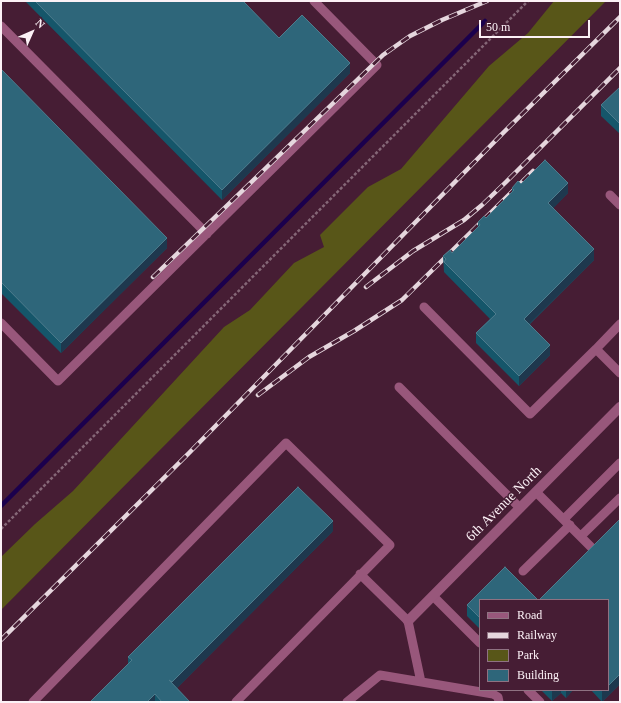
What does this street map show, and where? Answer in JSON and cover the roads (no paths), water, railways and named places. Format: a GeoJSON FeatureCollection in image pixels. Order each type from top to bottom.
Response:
{"type":"FeatureCollection","features":[{"type":"Feature","properties":{"kind":"street","name":"6th Avenue North"},"geometry":{"type":"LineString","coordinates":[[408,621],[620,407]]}},
{"type":"Feature","properties":{"kind":"lane"},"geometry":{"type":"LineString","coordinates":[[1,323],[58,381],[377,66],[314,1]]}},
{"type":"Feature","properties":{"kind":"lane"},"geometry":{"type":"LineString","coordinates":[[1,26],[207,234]]}},
{"type":"Feature","properties":{"kind":"lane"},"geometry":{"type":"LineString","coordinates":[[610,195],[620,205]]}},
{"type":"Feature","properties":{"kind":"lane"},"geometry":{"type":"LineString","coordinates":[[424,307],[530,414],[620,324]]}},
{"type":"Feature","properties":{"kind":"lane"},"geometry":{"type":"LineString","coordinates":[[596,349],[620,373]]}},
{"type":"Feature","properties":{"kind":"lane"},"geometry":{"type":"LineString","coordinates":[[399,387],[520,508]]}},
{"type":"Feature","properties":{"kind":"lane"},"geometry":{"type":"LineString","coordinates":[[33,702],[286,443],[390,545],[236,702]]}},
{"type":"Feature","properties":{"kind":"lane"},"geometry":{"type":"LineString","coordinates":[[523,571],[620,463]]}},
{"type":"Feature","properties":{"kind":"lane"},"geometry":{"type":"LineString","coordinates":[[536,492],[594,550]]}},
{"type":"Feature","properties":{"kind":"lane"},"geometry":{"type":"LineString","coordinates":[[581,536],[620,498]]}},
{"type":"Feature","properties":{"kind":"lane"},"geometry":{"type":"LineString","coordinates":[[360,574],[408,621],[422,682]]}},
{"type":"Feature","properties":{"kind":"lane"},"geometry":{"type":"LineString","coordinates":[[433,596],[479,642]]}},
{"type":"Feature","properties":{"kind":"lane"},"geometry":{"type":"LineString","coordinates":[[347,702],[380,675],[493,694],[498,697],[499,702]]}},
{"type":"Feature","properties":{"kind":"lane"},"geometry":{"type":"LineString","coordinates":[[529,691],[540,702]]}},
{"type":"Feature","properties":{"kind":"waterway"},"geometry":{"type":"LineString","coordinates":[[1,506],[485,21]]}},
{"type":"Feature","properties":{"kind":"railway"},"geometry":{"type":"LineString","coordinates":[[153,277],[383,55],[410,36],[442,20],[487,1]]}},
{"type":"Feature","properties":{"kind":"railway"},"geometry":{"type":"LineString","coordinates":[[1,640],[189,453],[502,134],[620,17]]}},
{"type":"Feature","properties":{"kind":"railway"},"geometry":{"type":"LineString","coordinates":[[366,287],[413,251],[464,220],[482,205],[620,68]]}},
{"type":"Feature","properties":{"kind":"railway"},"geometry":{"type":"LineString","coordinates":[[258,395],[309,357],[354,331],[402,300],[533,171]]}}]}
